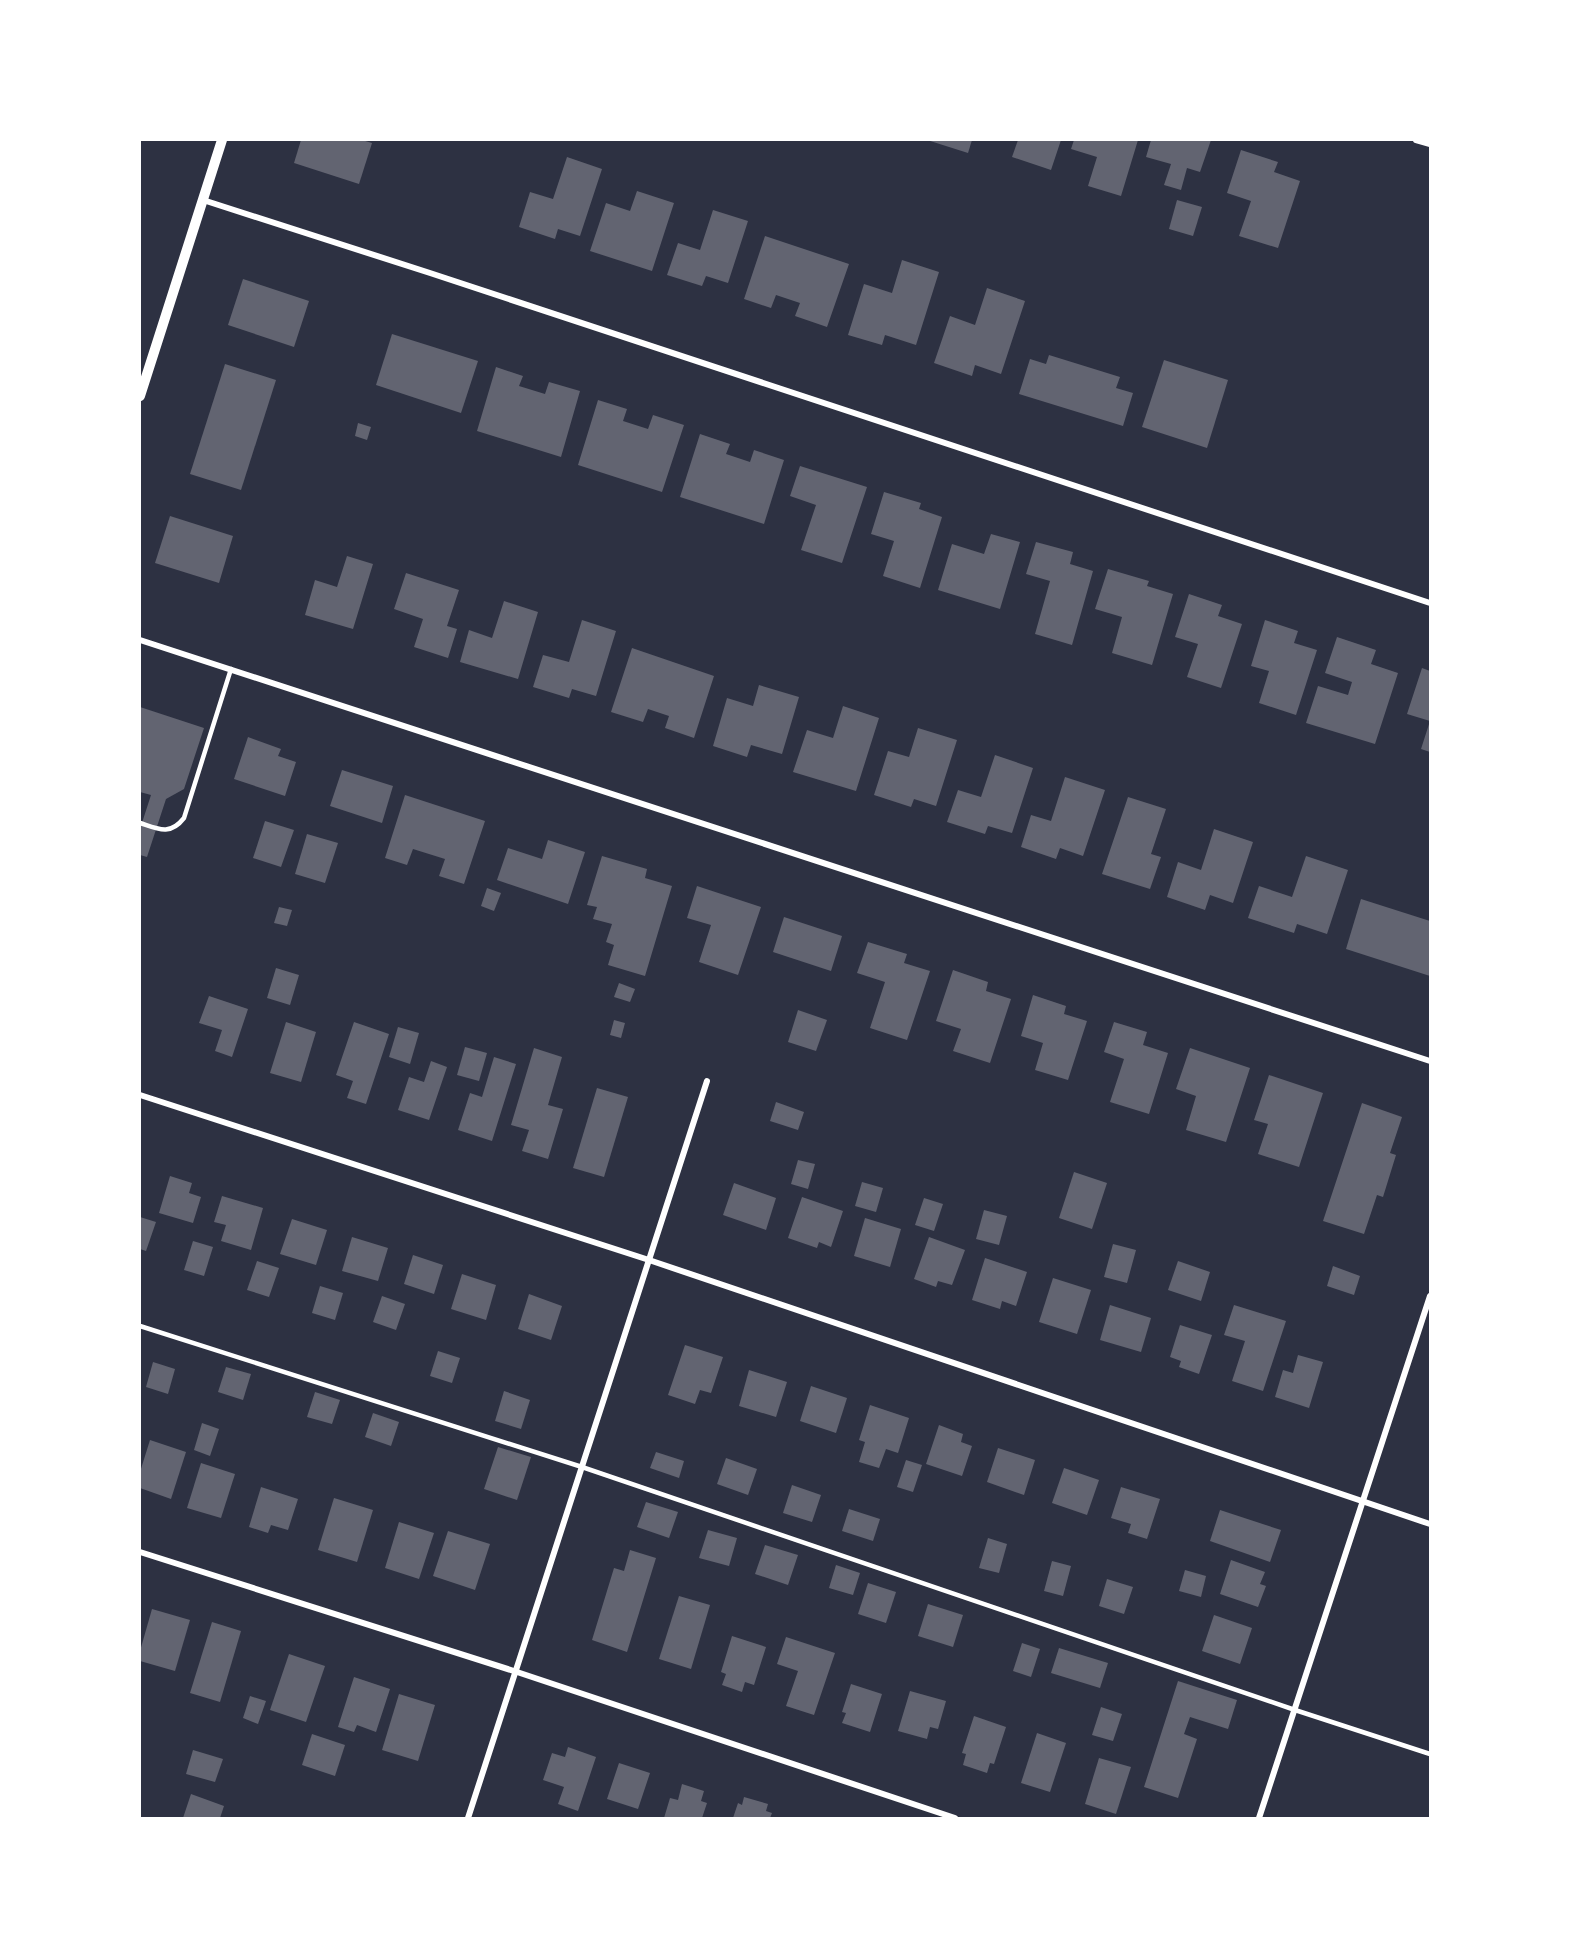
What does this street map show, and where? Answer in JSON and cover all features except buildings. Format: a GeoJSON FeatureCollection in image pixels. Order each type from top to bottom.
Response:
{"type":"FeatureCollection","features":[{"type":"Feature","properties":{"kind":"street"},"geometry":{"type":"LineString","coordinates":[[140,396],[222,140]]}},
{"type":"Feature","properties":{"kind":"street"},"geometry":{"type":"LineString","coordinates":[[1416,140],[1431,144]]}},
{"type":"Feature","properties":{"kind":"street"},"geometry":{"type":"LineString","coordinates":[[203,200],[1431,603]]}},
{"type":"Feature","properties":{"kind":"street"},"geometry":{"type":"LineString","coordinates":[[140,640],[1431,1061]]}},
{"type":"Feature","properties":{"kind":"street"},"geometry":{"type":"LineString","coordinates":[[468,1818],[707,1081]]}},
{"type":"Feature","properties":{"kind":"street"},"geometry":{"type":"LineString","coordinates":[[140,1095],[649,1260],[1431,1524]]}},
{"type":"Feature","properties":{"kind":"street"},"geometry":{"type":"LineString","coordinates":[[1259,1818],[1431,1296]]}},
{"type":"Feature","properties":{"kind":"street"},"geometry":{"type":"LineString","coordinates":[[140,1552],[517,1672],[955,1818]]}},
{"type":"Feature","properties":{"kind":"lane"},"geometry":{"type":"LineString","coordinates":[[140,823],[167,830],[177,826],[183,818],[231,669]]}},
{"type":"Feature","properties":{"kind":"lane"},"geometry":{"type":"LineString","coordinates":[[140,1326],[582,1467],[1295,1710],[1431,1754]]}}]}
